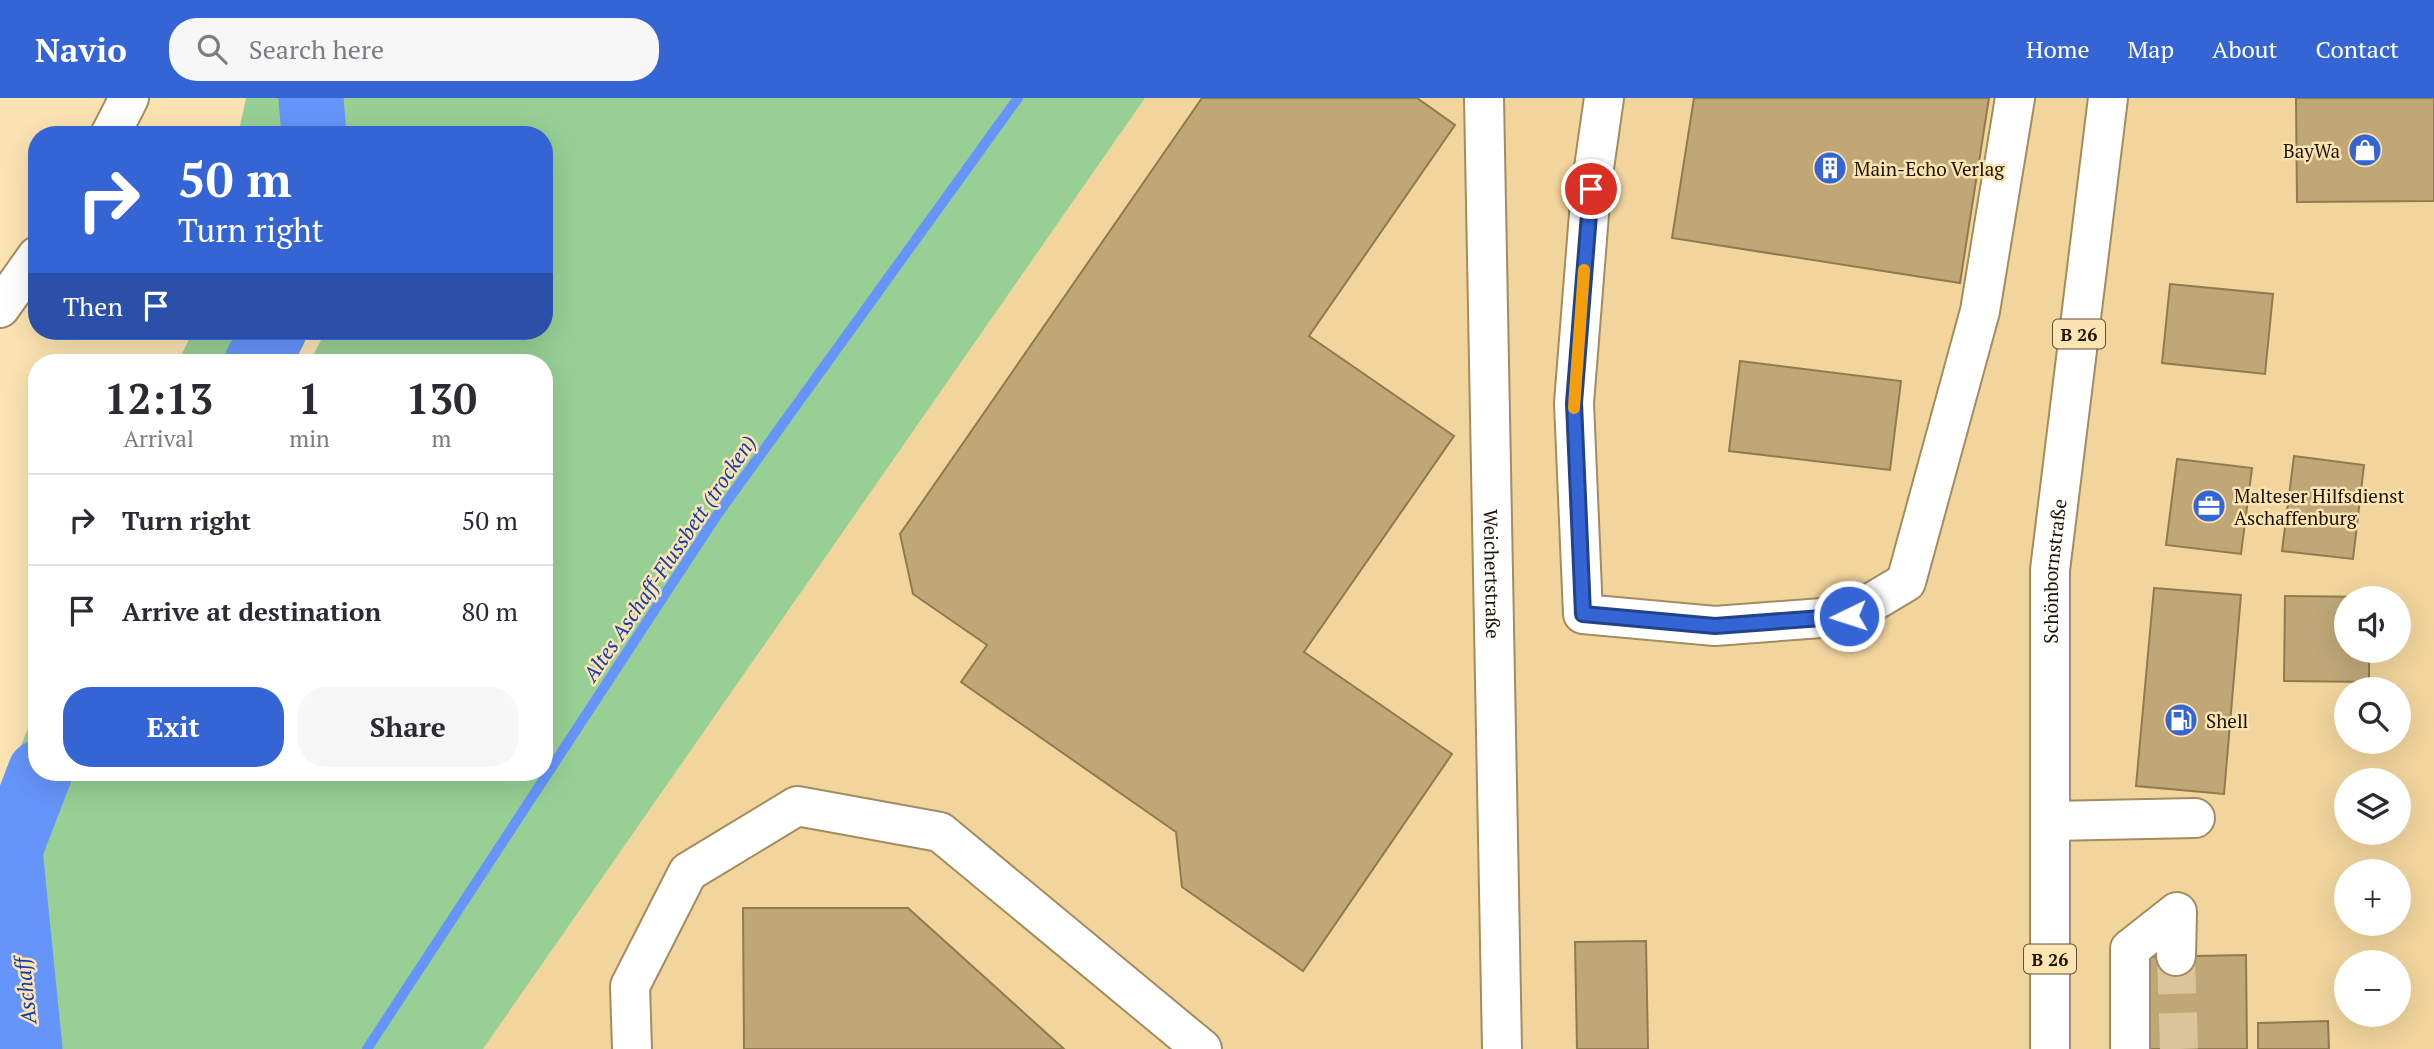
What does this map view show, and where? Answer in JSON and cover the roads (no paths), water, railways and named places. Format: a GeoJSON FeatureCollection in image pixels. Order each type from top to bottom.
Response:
{"type":"FeatureCollection","features":[{"type":"Feature","properties":{"kind":"street"},"geometry":{"type":"LineString","coordinates":[[115,126],[130,98]]}},
{"type":"Feature","properties":{"kind":"street","name":"Weichertstraße"},"geometry":{"type":"LineString","coordinates":[[1484,98],[1502,1049]]}},
{"type":"Feature","properties":{"kind":"street"},"geometry":{"type":"LineString","coordinates":[[1604,98],[1591,189],[1574,403],[1583,614],[1715,626],[1849,616],[1906,582],[1980,311],[2015,98]]}},
{"type":"Feature","properties":{"kind":"street","name":"Schönbornstraße"},"geometry":{"type":"LineString","coordinates":[[2050,1049],[2050,570],[2108,98]]}},
{"type":"Feature","properties":{"kind":"street"},"geometry":{"type":"LineString","coordinates":[[0,308],[28,269]]}},
{"type":"Feature","properties":{"kind":"street"},"geometry":{"type":"LineString","coordinates":[[632,1049],[630,986],[688,872],[797,806],[940,832],[1202,1049]]}},
{"type":"Feature","properties":{"kind":"street"},"geometry":{"type":"LineString","coordinates":[[2051,821],[2195,818]]}},
{"type":"Feature","properties":{"kind":"street"},"geometry":{"type":"LineString","coordinates":[[2130,1049],[2130,948],[2178,912],[2176,956]]}},
{"type":"Feature","properties":{"kind":"waterway","name":"Aschaff"},"geometry":{"type":"LineString","coordinates":[[311,98],[313,126]]}},
{"type":"Feature","properties":{"kind":"waterway","name":"Altes Aschaff-Flussbett (trocken)"},"geometry":{"type":"LineString","coordinates":[[553,765],[717,515],[1018,98]]}},
{"type":"Feature","properties":{"kind":"waterway","name":"Aschaff"},"geometry":{"type":"LineString","coordinates":[[261,354],[269,340]]}},
{"type":"Feature","properties":{"kind":"waterway","name":"Aschaff"},"geometry":{"type":"LineString","coordinates":[[30,1049],[10,850],[37,781]]}},
{"type":"Feature","properties":{"kind":"waterway","name":"Altes Aschaff-Flussbett (trocken)"},"geometry":{"type":"LineString","coordinates":[[367,1049],[543,781]]}},
{"type":"Feature","properties":{"kind":"tunnel"},"geometry":{"type":"LineString","coordinates":[[2176,956],[2179,1049]]}},
{"type":"Feature","properties":{"kind":"place","name":"BayWa"},"geometry":{"type":"Point","coordinates":[2365,150]}},
{"type":"Feature","properties":{"kind":"place","name":"Main-Echo Verlag"},"geometry":{"type":"Point","coordinates":[1830,168]}},
{"type":"Feature","properties":{"kind":"place","name":"Malteser Hilfsdienst Aschaffenburg"},"geometry":{"type":"Point","coordinates":[2209,506]}},
{"type":"Feature","properties":{"kind":"place","name":"Shell"},"geometry":{"type":"Point","coordinates":[2181,720]}}]}
